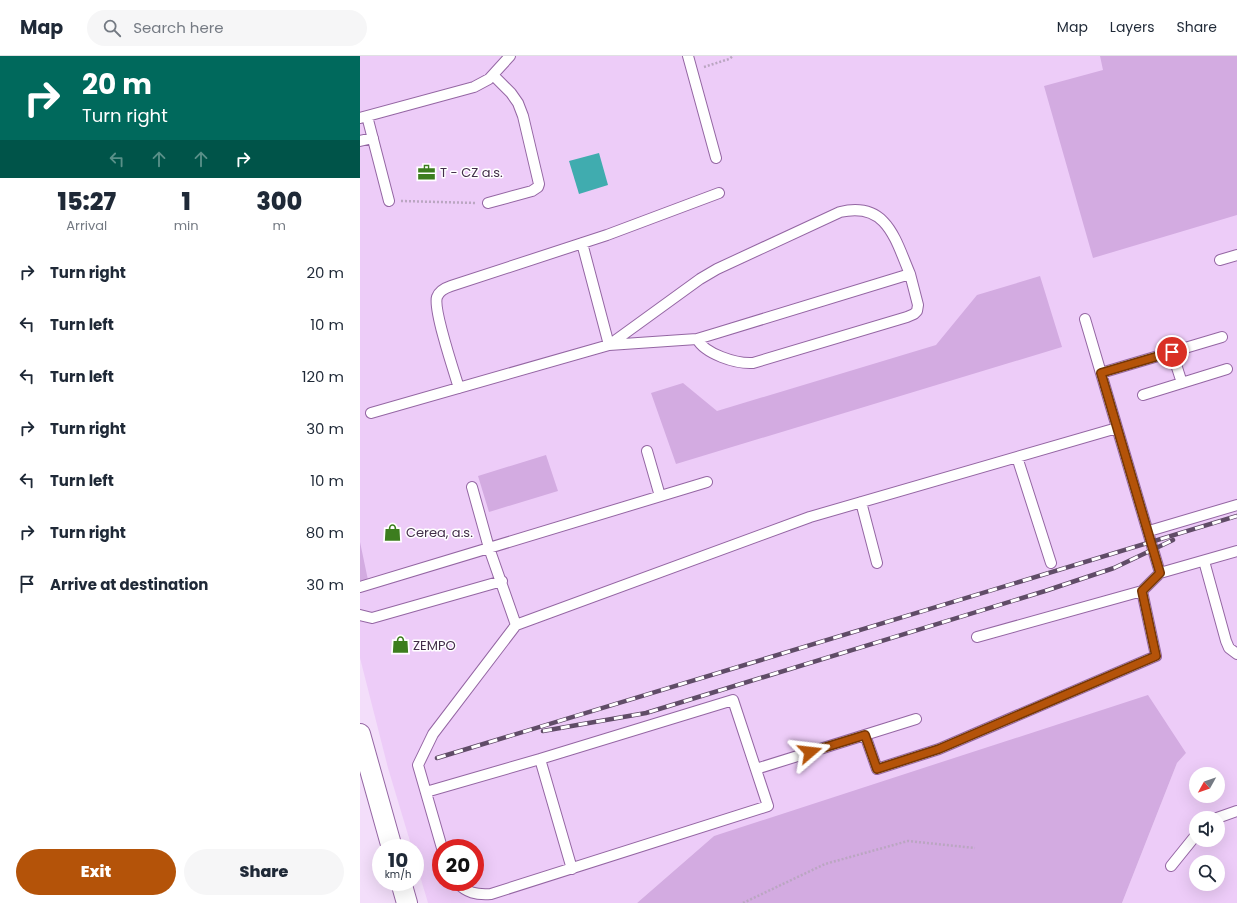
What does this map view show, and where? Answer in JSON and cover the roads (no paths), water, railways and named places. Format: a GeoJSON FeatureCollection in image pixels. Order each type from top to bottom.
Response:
{"type":"FeatureCollection","features":[{"type":"Feature","properties":{"kind":"street"},"geometry":{"type":"LineString","coordinates":[[360,734],[389,839]]}},
{"type":"Feature","properties":{"kind":"street"},"geometry":{"type":"LineString","coordinates":[[404,891],[407,903]]}},
{"type":"Feature","properties":{"kind":"lane"},"geometry":{"type":"LineString","coordinates":[[389,201],[372,138],[363,117],[465,90],[482,83],[493,76],[510,56]]}},
{"type":"Feature","properties":{"kind":"lane"},"geometry":{"type":"LineString","coordinates":[[688,56],[716,158]]}},
{"type":"Feature","properties":{"kind":"lane"},"geometry":{"type":"LineString","coordinates":[[488,203],[532,191],[538,187],[539,184],[523,116],[518,103],[511,93],[493,76]]}},
{"type":"Feature","properties":{"kind":"lane"},"geometry":{"type":"LineString","coordinates":[[360,141],[372,138]]}},
{"type":"Feature","properties":{"kind":"lane"},"geometry":{"type":"LineString","coordinates":[[459,388],[437,311],[437,296],[441,291],[451,286],[607,235],[719,193]]}},
{"type":"Feature","properties":{"kind":"lane"},"geometry":{"type":"LineString","coordinates":[[609,345],[717,269],[840,212],[857,210],[867,211],[876,214],[880,218],[892,233],[910,274],[918,305],[917,311],[914,314],[900,319],[753,363],[740,362],[706,349],[700,344],[697,338]]}},
{"type":"Feature","properties":{"kind":"lane"},"geometry":{"type":"LineString","coordinates":[[582,243],[609,345]]}},
{"type":"Feature","properties":{"kind":"lane"},"geometry":{"type":"LineString","coordinates":[[1220,260],[1237,255]]}},
{"type":"Feature","properties":{"kind":"lane"},"geometry":{"type":"LineString","coordinates":[[371,412],[609,345],[697,338],[910,274]]}},
{"type":"Feature","properties":{"kind":"lane"},"geometry":{"type":"LineString","coordinates":[[1085,319],[1116,428],[1149,531],[1160,573]]}},
{"type":"Feature","properties":{"kind":"lane"},"geometry":{"type":"LineString","coordinates":[[1101,373],[1222,337]]}},
{"type":"Feature","properties":{"kind":"lane"},"geometry":{"type":"LineString","coordinates":[[1172,352],[1182,383]]}},
{"type":"Feature","properties":{"kind":"lane"},"geometry":{"type":"LineString","coordinates":[[1143,395],[1227,368]]}},
{"type":"Feature","properties":{"kind":"lane"},"geometry":{"type":"LineString","coordinates":[[439,839],[418,765],[433,734],[516,625],[810,517],[1116,428]]}},
{"type":"Feature","properties":{"kind":"lane"},"geometry":{"type":"LineString","coordinates":[[647,451],[660,496]]}},
{"type":"Feature","properties":{"kind":"lane"},"geometry":{"type":"LineString","coordinates":[[1017,457],[1050,563]]}},
{"type":"Feature","properties":{"kind":"lane"},"geometry":{"type":"LineString","coordinates":[[360,587],[707,482]]}},
{"type":"Feature","properties":{"kind":"lane"},"geometry":{"type":"LineString","coordinates":[[472,487],[489,548],[516,625]]}},
{"type":"Feature","properties":{"kind":"lane"},"geometry":{"type":"LineString","coordinates":[[861,502],[877,563]]}},
{"type":"Feature","properties":{"kind":"lane"},"geometry":{"type":"LineString","coordinates":[[1149,531],[1237,504]]}},
{"type":"Feature","properties":{"kind":"lane"},"geometry":{"type":"LineString","coordinates":[[977,638],[1142,591],[1160,573],[1237,552]]}},
{"type":"Feature","properties":{"kind":"lane"},"geometry":{"type":"LineString","coordinates":[[1204,561],[1226,641],[1229,648],[1237,654]]}},
{"type":"Feature","properties":{"kind":"lane"},"geometry":{"type":"LineString","coordinates":[[360,615],[372,618],[502,582]]}},
{"type":"Feature","properties":{"kind":"lane"},"geometry":{"type":"LineString","coordinates":[[865,735],[877,769],[939,749],[1156,656],[1142,591]]}},
{"type":"Feature","properties":{"kind":"lane"},"geometry":{"type":"LineString","coordinates":[[426,792],[733,700],[768,806],[490,894],[476,895],[468,891]]}},
{"type":"Feature","properties":{"kind":"lane"},"geometry":{"type":"LineString","coordinates":[[756,769],[916,719]]}},
{"type":"Feature","properties":{"kind":"lane"},"geometry":{"type":"LineString","coordinates":[[540,759],[572,869]]}},
{"type":"Feature","properties":{"kind":"lane"},"geometry":{"type":"LineString","coordinates":[[1225,814],[1237,811]]}},
{"type":"Feature","properties":{"kind":"lane"},"geometry":{"type":"LineString","coordinates":[[1171,866],[1189,844]]}},
{"type":"Feature","properties":{"kind":"railway"},"geometry":{"type":"LineString","coordinates":[[437,758],[1237,516]]}},
{"type":"Feature","properties":{"kind":"railway"},"geometry":{"type":"LineString","coordinates":[[543,731],[646,713],[1045,591],[1114,568],[1173,540]]}},
{"type":"Feature","properties":{"kind":"place","name":"T - CZ a.s."},"geometry":{"type":"Point","coordinates":[427,172]}},
{"type":"Feature","properties":{"kind":"place","name":"Cerea, a.s."},"geometry":{"type":"Point","coordinates":[393,532]}},
{"type":"Feature","properties":{"kind":"place","name":"ZEMPO"},"geometry":{"type":"Point","coordinates":[400,645]}}]}
